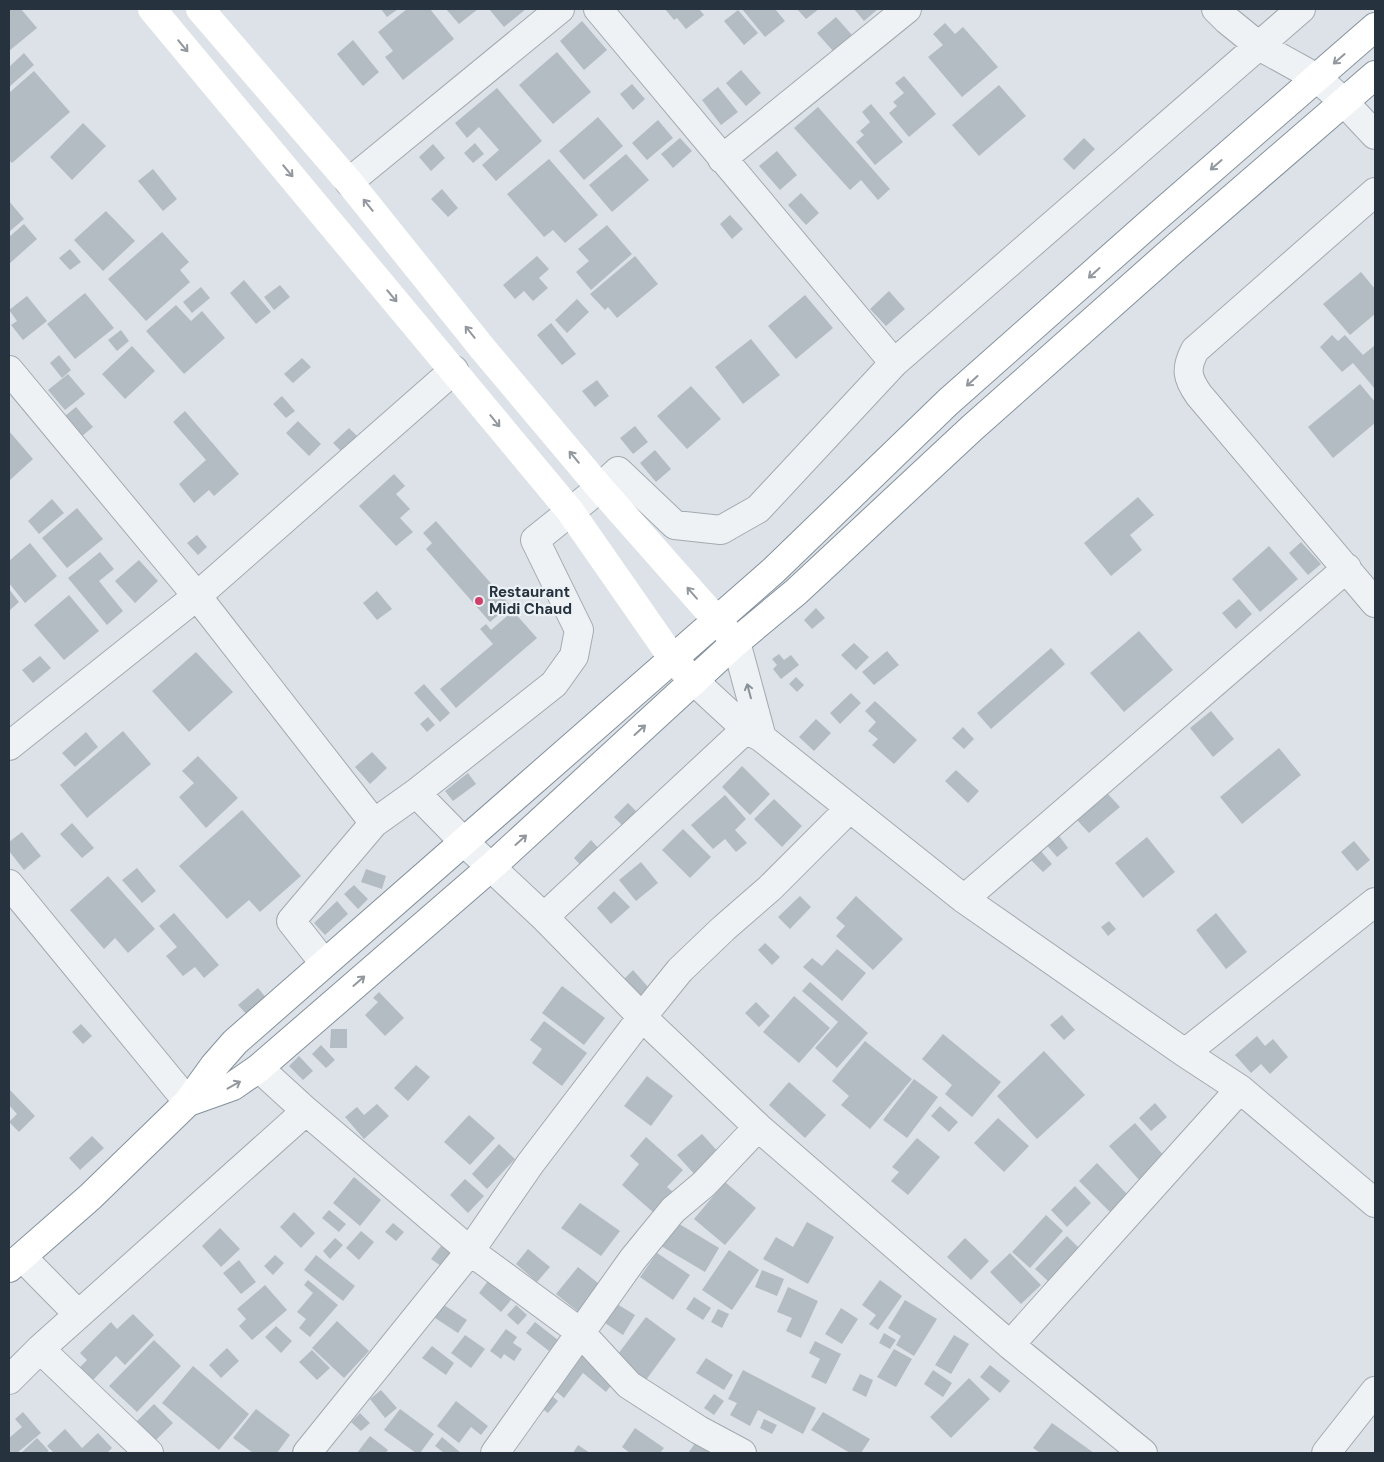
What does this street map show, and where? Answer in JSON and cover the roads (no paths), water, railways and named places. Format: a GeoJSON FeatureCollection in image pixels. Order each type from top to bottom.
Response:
{"type":"FeatureCollection","features":[{"type":"Feature","properties":{"kind":"main road"},"geometry":{"type":"LineString","coordinates":[[152,9],[570,511],[673,659],[694,681]]}},
{"type":"Feature","properties":{"kind":"main road"},"geometry":{"type":"LineString","coordinates":[[200,9],[349,182],[483,349],[600,488],[736,642]]}},
{"type":"Feature","properties":{"kind":"main road"},"geometry":{"type":"LineString","coordinates":[[15,1262],[90,1197],[188,1102],[214,1066],[235,1042],[773,571],[948,402],[1375,27]]}},
{"type":"Feature","properties":{"kind":"main road"},"geometry":{"type":"LineString","coordinates":[[188,1102],[234,1086],[259,1068],[491,867],[736,642],[796,592],[979,422],[1182,242],[1375,75]]}},
{"type":"Feature","properties":{"kind":"street"},"geometry":{"type":"LineString","coordinates":[[349,182],[560,9]]}},
{"type":"Feature","properties":{"kind":"street"},"geometry":{"type":"LineString","coordinates":[[598,9],[894,363]]}},
{"type":"Feature","properties":{"kind":"street"},"geometry":{"type":"LineString","coordinates":[[722,159],[907,9]]}},
{"type":"Feature","properties":{"kind":"street"},"geometry":{"type":"LineString","coordinates":[[1216,9],[1259,46],[1317,78],[1344,102],[1375,135]]}},
{"type":"Feature","properties":{"kind":"street"},"geometry":{"type":"LineString","coordinates":[[324,963],[290,921],[374,823],[416,793],[554,684],[574,656],[578,630],[535,540],[600,488],[618,471],[675,525],[721,530],[758,509],[894,363],[1301,9]]}},
{"type":"Feature","properties":{"kind":"street"},"geometry":{"type":"LineString","coordinates":[[1375,192],[1195,350],[1188,363],[1190,382],[1199,395],[1375,603]]}},
{"type":"Feature","properties":{"kind":"street"},"geometry":{"type":"LineString","coordinates":[[9,746],[197,596],[454,370]]}},
{"type":"Feature","properties":{"kind":"street"},"geometry":{"type":"LineString","coordinates":[[11,378],[197,596],[374,823]]}},
{"type":"Feature","properties":{"kind":"street"},"geometry":{"type":"LineString","coordinates":[[964,899],[1347,568]]}},
{"type":"Feature","properties":{"kind":"street"},"geometry":{"type":"LineString","coordinates":[[736,642],[754,734]]}},
{"type":"Feature","properties":{"kind":"street"},"geometry":{"type":"LineString","coordinates":[[694,681],[754,734],[964,899],[1185,1053],[1240,1089],[1375,1203]]}},
{"type":"Feature","properties":{"kind":"street"},"geometry":{"type":"LineString","coordinates":[[544,917],[754,734]]}},
{"type":"Feature","properties":{"kind":"street"},"geometry":{"type":"LineString","coordinates":[[416,793],[463,841],[544,917],[642,1017],[758,1127],[1010,1345],[1143,1453]]}},
{"type":"Feature","properties":{"kind":"street"},"geometry":{"type":"LineString","coordinates":[[307,1453],[470,1251],[530,1164],[680,970],[770,888],[850,808]]}},
{"type":"Feature","properties":{"kind":"street"},"geometry":{"type":"LineString","coordinates":[[9,884],[188,1102]]}},
{"type":"Feature","properties":{"kind":"street"},"geometry":{"type":"LineString","coordinates":[[1185,1053],[1375,902]]}},
{"type":"Feature","properties":{"kind":"street"},"geometry":{"type":"LineString","coordinates":[[259,1068],[306,1112],[470,1251],[580,1332],[629,1385],[699,1430],[742,1453]]}},
{"type":"Feature","properties":{"kind":"street"},"geometry":{"type":"LineString","coordinates":[[1010,1345],[1240,1089]]}},
{"type":"Feature","properties":{"kind":"street"},"geometry":{"type":"LineString","coordinates":[[9,1380],[78,1314],[306,1112]]}},
{"type":"Feature","properties":{"kind":"street"},"geometry":{"type":"LineString","coordinates":[[495,1453],[633,1259],[673,1210],[704,1184],[758,1127]]}},
{"type":"Feature","properties":{"kind":"street"},"geometry":{"type":"LineString","coordinates":[[15,1262],[78,1314]]}},
{"type":"Feature","properties":{"kind":"street"},"geometry":{"type":"LineString","coordinates":[[40,1349],[149,1453]]}},
{"type":"Feature","properties":{"kind":"street"},"geometry":{"type":"LineString","coordinates":[[1326,1453],[1375,1391]]}},
{"type":"Feature","properties":{"kind":"place","name":"Restaurant Midi Chaud"},"geometry":{"type":"Point","coordinates":[479,601]}}]}
